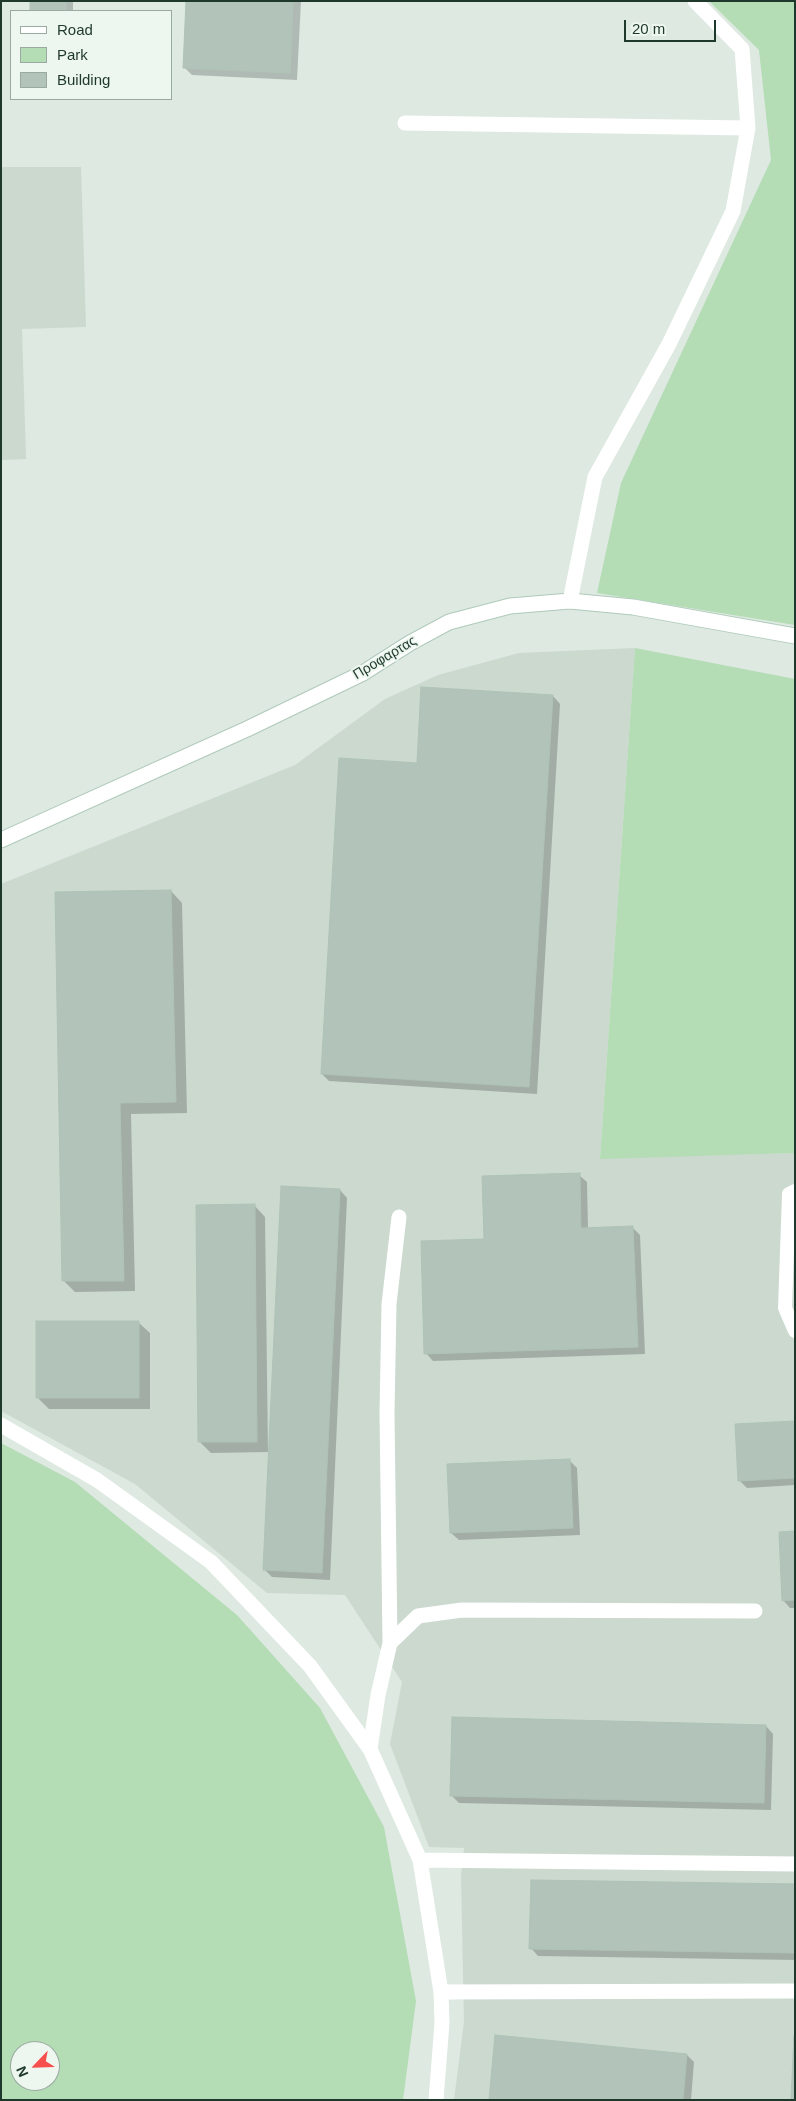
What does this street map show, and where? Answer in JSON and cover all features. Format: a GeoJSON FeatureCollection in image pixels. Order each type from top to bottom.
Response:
{"type":"FeatureCollection","features":[{"type":"Feature","properties":{"kind":"street"},"geometry":{"type":"LineString","coordinates":[[570,601],[595,477],[669,344],[733,211],[748,128],[742,49],[695,1]]}},
{"type":"Feature","properties":{"kind":"street"},"geometry":{"type":"LineString","coordinates":[[405,123],[748,128]]}},
{"type":"Feature","properties":{"kind":"street","name":"Προφαρτας"},"geometry":{"type":"LineString","coordinates":[[1,840],[247,729],[363,673],[410,643],[449,622],[510,606],[570,601],[633,608],[795,636]]}},
{"type":"Feature","properties":{"kind":"street"},"geometry":{"type":"LineString","coordinates":[[370,1749],[378,1695],[390,1642],[387,1413],[389,1304],[399,1217]]}},
{"type":"Feature","properties":{"kind":"street"},"geometry":{"type":"LineString","coordinates":[[1,1425],[97,1480],[211,1562],[310,1666],[370,1749],[420,1860],[441,1992],[442,2023],[436,2100]]}},
{"type":"Feature","properties":{"kind":"street"},"geometry":{"type":"LineString","coordinates":[[390,1642],[418,1616],[462,1610],[755,1611]]}},
{"type":"Feature","properties":{"kind":"street"},"geometry":{"type":"LineString","coordinates":[[420,1860],[795,1864]]}},
{"type":"Feature","properties":{"kind":"street"},"geometry":{"type":"LineString","coordinates":[[441,1992],[795,1991]]}},
{"type":"Feature","properties":{"kind":"lane"},"geometry":{"type":"LineString","coordinates":[[795,1191],[789,1194],[785,1308],[795,1331]]}},
{"type":"Feature","properties":{"kind":"shaded area"},"geometry":{"type":"Polygon","coordinates":[[[1,167],[81,167],[86,327],[22,329],[26,459],[1,460],[1,167]]]}},
{"type":"Feature","properties":{"kind":"shaded area"},"geometry":{"type":"Polygon","coordinates":[[[635,648],[600,1158],[795,1153],[795,2100],[454,2100],[464,2022],[461,1876],[464,1848],[429,1847],[390,1744],[402,1682],[345,1595],[267,1593],[135,1484],[1,1411],[1,884],[295,765],[385,699],[438,675],[519,653],[635,648]]]}},
{"type":"Feature","properties":{"kind":"green space"},"geometry":{"type":"Polygon","coordinates":[[[709,1],[795,1],[795,625],[597,593],[621,483],[771,160],[759,50],[709,1]]]}},
{"type":"Feature","properties":{"kind":"green space"},"geometry":{"type":"Polygon","coordinates":[[[635,648],[795,679],[795,1153],[600,1159],[635,648]]]}},
{"type":"Feature","properties":{"kind":"green space"},"geometry":{"type":"Polygon","coordinates":[[[1,1443],[75,1482],[237,1615],[320,1708],[384,1827],[416,2001],[403,2100],[1,2100],[1,1443]]]}},
{"type":"Feature","properties":{"kind":"building"},"geometry":{"type":"Polygon","coordinates":[[[30,1],[66,1],[66,10],[30,10],[30,1]]]}},
{"type":"Feature","properties":{"kind":"building"},"geometry":{"type":"Polygon","coordinates":[[[186,1],[293,1],[290,73],[183,68],[186,1]]]}},
{"type":"Feature","properties":{"kind":"building"},"geometry":{"type":"Polygon","coordinates":[[[421,687],[553,695],[529,1087],[321,1074],[339,758],[417,763],[421,687]]]}},
{"type":"Feature","properties":{"kind":"building"},"geometry":{"type":"Polygon","coordinates":[[[171,890],[176,1102],[120,1103],[124,1281],[62,1281],[55,892],[171,890]]]}},
{"type":"Feature","properties":{"kind":"building"},"geometry":{"type":"Polygon","coordinates":[[[580,1173],[581,1228],[633,1226],[638,1347],[424,1354],[421,1241],[484,1239],[482,1176],[580,1173]]]}},
{"type":"Feature","properties":{"kind":"building"},"geometry":{"type":"Polygon","coordinates":[[[281,1186],[340,1189],[322,1573],[263,1570],[281,1186]]]}},
{"type":"Feature","properties":{"kind":"building"},"geometry":{"type":"Polygon","coordinates":[[[255,1204],[257,1442],[198,1442],[196,1205],[255,1204]]]}},
{"type":"Feature","properties":{"kind":"building"},"geometry":{"type":"Polygon","coordinates":[[[36,1321],[139,1321],[139,1398],[36,1398],[36,1321]]]}},
{"type":"Feature","properties":{"kind":"building"},"geometry":{"type":"Polygon","coordinates":[[[795,1421],[795,1478],[738,1481],[735,1424],[795,1421]]]}},
{"type":"Feature","properties":{"kind":"building"},"geometry":{"type":"Polygon","coordinates":[[[570,1459],[573,1528],[450,1533],[447,1464],[570,1459]]]}},
{"type":"Feature","properties":{"kind":"building"},"geometry":{"type":"Polygon","coordinates":[[[795,1531],[795,1600],[782,1601],[779,1532],[795,1531]]]}},
{"type":"Feature","properties":{"kind":"building"},"geometry":{"type":"Polygon","coordinates":[[[452,1717],[766,1725],[764,1803],[450,1796],[452,1717]]]}},
{"type":"Feature","properties":{"kind":"building"},"geometry":{"type":"Polygon","coordinates":[[[531,1880],[795,1884],[795,1953],[529,1949],[531,1880]]]}},
{"type":"Feature","properties":{"kind":"building"},"geometry":{"type":"Polygon","coordinates":[[[495,2035],[687,2054],[683,2100],[489,2100],[495,2035]]]}},
{"type":"Feature","properties":{"kind":"building"},"geometry":{"type":"Polygon","coordinates":[[[794,2036],[795,2100],[791,2100],[794,2036]]]}}]}
